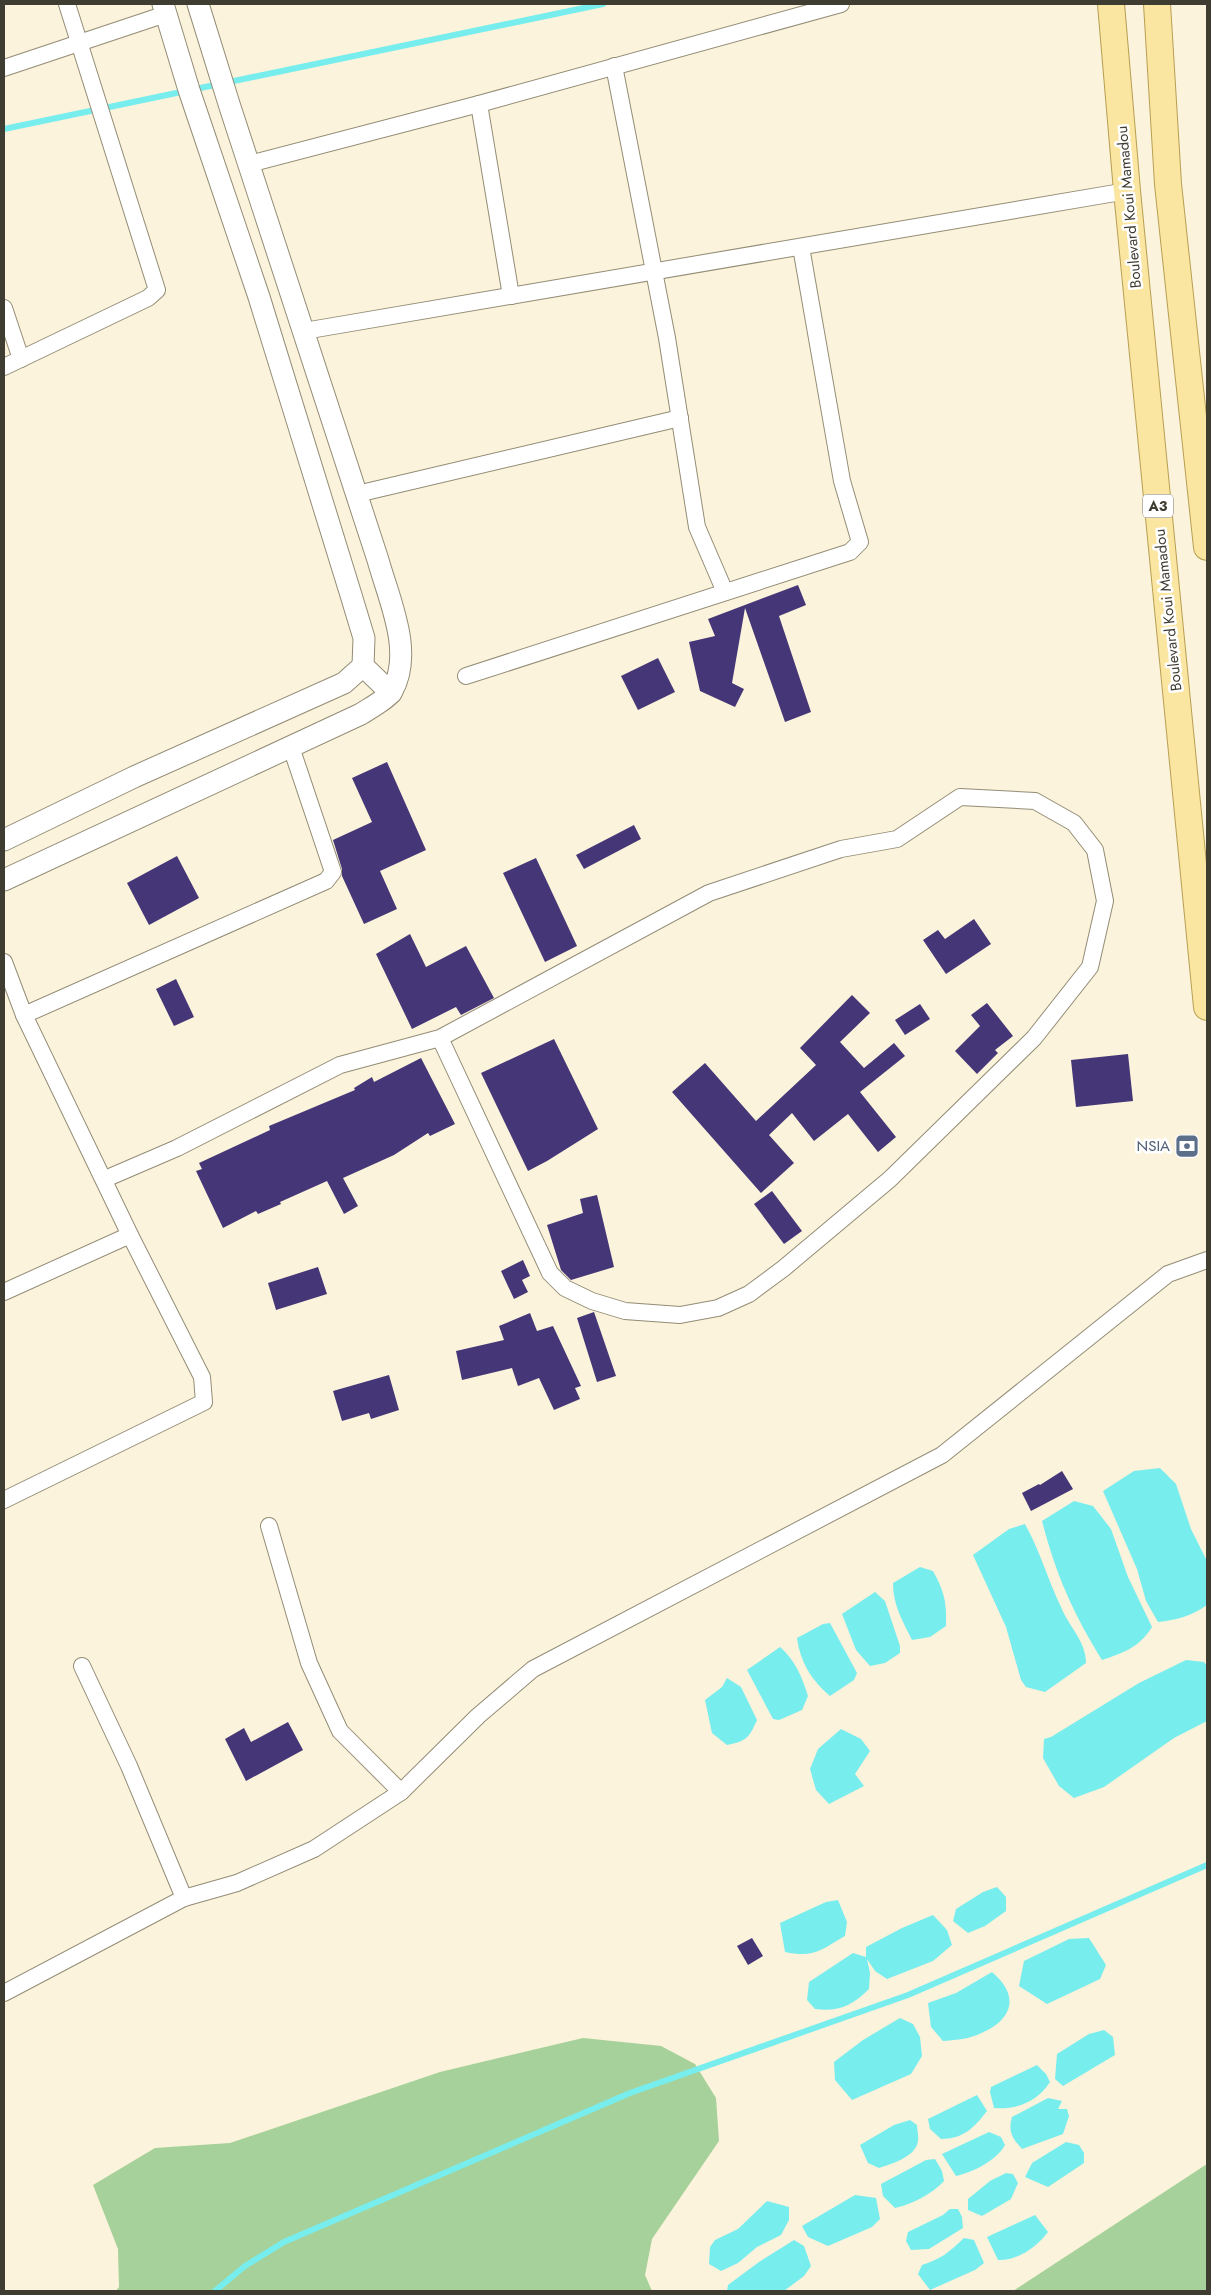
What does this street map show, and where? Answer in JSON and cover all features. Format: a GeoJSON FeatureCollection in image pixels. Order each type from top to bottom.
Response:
{"type":"FeatureCollection","features":[{"type":"Feature","properties":{"kind":"main road","name":"Boulevard Koui Mamadou"},"geometry":{"type":"LineString","coordinates":[[1111,4],[1127,191],[1207,1007]]}},
{"type":"Feature","properties":{"kind":"main road"},"geometry":{"type":"LineString","coordinates":[[1156,4],[1168,184],[1207,547]]}},
{"type":"Feature","properties":{"kind":"street"},"geometry":{"type":"LineString","coordinates":[[4,367],[148,298],[157,290],[68,4]]}},
{"type":"Feature","properties":{"kind":"street"},"geometry":{"type":"LineString","coordinates":[[4,880],[361,714],[391,693],[401,668],[399,636],[357,494],[198,4]]}},
{"type":"Feature","properties":{"kind":"street"},"geometry":{"type":"LineString","coordinates":[[249,164],[479,104],[842,4]]}},
{"type":"Feature","properties":{"kind":"street"},"geometry":{"type":"LineString","coordinates":[[4,68],[79,43],[165,9],[189,90],[259,298],[364,638],[363,666],[344,683],[134,777],[4,840]]}},
{"type":"Feature","properties":{"kind":"street"},"geometry":{"type":"LineString","coordinates":[[614,66],[655,272],[697,527],[725,592]]}},
{"type":"Feature","properties":{"kind":"street"},"geometry":{"type":"LineString","coordinates":[[479,104],[511,296]]}},
{"type":"Feature","properties":{"kind":"street"},"geometry":{"type":"LineString","coordinates":[[304,331],[1127,191]]}},
{"type":"Feature","properties":{"kind":"street"},"geometry":{"type":"LineString","coordinates":[[466,676],[850,552],[860,542],[842,480],[801,247]]}},
{"type":"Feature","properties":{"kind":"street"},"geometry":{"type":"LineString","coordinates":[[4,308],[20,359]]}},
{"type":"Feature","properties":{"kind":"street"},"geometry":{"type":"LineString","coordinates":[[357,494],[680,418]]}},
{"type":"Feature","properties":{"kind":"street"},"geometry":{"type":"LineString","coordinates":[[363,666],[391,693]]}},
{"type":"Feature","properties":{"kind":"street"},"geometry":{"type":"LineString","coordinates":[[24,1016],[326,881],[333,872],[291,747]]}},
{"type":"Feature","properties":{"kind":"street"},"geometry":{"type":"LineString","coordinates":[[104,1179],[177,1148],[340,1065],[440,1038],[709,894],[841,849],[898,839],[960,797],[1035,801],[1074,823],[1096,850],[1105,901],[1090,967],[1034,1038],[890,1179],[784,1268],[749,1294],[718,1308],[680,1315],[625,1311],[592,1302],[565,1288],[550,1273],[440,1038]]}},
{"type":"Feature","properties":{"kind":"street"},"geometry":{"type":"LineString","coordinates":[[4,962],[24,1016],[130,1235],[202,1377],[204,1402],[4,1500]]}},
{"type":"Feature","properties":{"kind":"street"},"geometry":{"type":"LineString","coordinates":[[4,1292],[130,1235]]}},
{"type":"Feature","properties":{"kind":"street"},"geometry":{"type":"LineString","coordinates":[[4,1993],[184,1898],[237,1883],[314,1849],[401,1792],[478,1716],[533,1669],[942,1455],[1168,1274],[1207,1260]]}},
{"type":"Feature","properties":{"kind":"street"},"geometry":{"type":"LineString","coordinates":[[269,1526],[310,1663],[340,1731],[401,1792]]}},
{"type":"Feature","properties":{"kind":"street"},"geometry":{"type":"LineString","coordinates":[[82,1666],[129,1766],[184,1898]]}},
{"type":"Feature","properties":{"kind":"green space"},"geometry":{"type":"Polygon","coordinates":[[[583,2038],[661,2046],[695,2064],[716,2098],[719,2141],[652,2239],[645,2275],[652,2291],[116,2291],[119,2287],[118,2249],[93,2185],[155,2148],[230,2143],[440,2072],[583,2038]]]}},
{"type":"Feature","properties":{"kind":"green space"},"geometry":{"type":"Polygon","coordinates":[[[1207,2164],[1207,2291],[1013,2291],[1207,2164]]]}},
{"type":"Feature","properties":{"kind":"water"},"geometry":{"type":"Polygon","coordinates":[[[1160,1468],[1176,1484],[1191,1529],[1207,1561],[1207,1605],[1184,1617],[1158,1622],[1146,1601],[1137,1569],[1103,1491],[1134,1471],[1160,1468]]]}},
{"type":"Feature","properties":{"kind":"water"},"geometry":{"type":"Polygon","coordinates":[[[1074,1501],[1093,1506],[1111,1529],[1128,1577],[1152,1627],[1142,1640],[1124,1652],[1102,1660],[1082,1626],[1066,1593],[1053,1559],[1042,1521],[1074,1501]]]}},
{"type":"Feature","properties":{"kind":"water"},"geometry":{"type":"Polygon","coordinates":[[[1025,1524],[1064,1614],[1080,1641],[1086,1663],[1045,1692],[1026,1687],[1021,1680],[1006,1627],[973,1555],[1009,1529],[1025,1524]]]}},
{"type":"Feature","properties":{"kind":"water"},"geometry":{"type":"Polygon","coordinates":[[[920,1567],[933,1571],[940,1585],[945,1603],[946,1626],[930,1637],[912,1640],[896,1605],[893,1583],[920,1567]]]}},
{"type":"Feature","properties":{"kind":"water"},"geometry":{"type":"Polygon","coordinates":[[[875,1592],[885,1601],[900,1646],[900,1653],[885,1663],[870,1666],[856,1650],[842,1614],[875,1592]]]}},
{"type":"Feature","properties":{"kind":"water"},"geometry":{"type":"Polygon","coordinates":[[[830,1623],[857,1673],[854,1680],[830,1696],[812,1677],[804,1663],[797,1638],[823,1624],[830,1623]]]}},
{"type":"Feature","properties":{"kind":"water"},"geometry":{"type":"Polygon","coordinates":[[[780,1647],[790,1657],[797,1669],[808,1696],[802,1710],[779,1720],[773,1719],[747,1670],[780,1647]]]}},
{"type":"Feature","properties":{"kind":"water"},"geometry":{"type":"Polygon","coordinates":[[[1186,1660],[1204,1662],[1207,1666],[1207,1721],[1174,1738],[1104,1787],[1074,1798],[1059,1786],[1043,1758],[1044,1739],[1051,1737],[1139,1683],[1186,1660]]]}},
{"type":"Feature","properties":{"kind":"water"},"geometry":{"type":"Polygon","coordinates":[[[727,1678],[741,1687],[757,1720],[746,1738],[727,1745],[712,1733],[705,1700],[722,1687],[727,1678]]]}},
{"type":"Feature","properties":{"kind":"water"},"geometry":{"type":"Polygon","coordinates":[[[841,1729],[861,1739],[870,1751],[855,1774],[864,1786],[829,1804],[816,1790],[810,1769],[818,1749],[841,1729]]]}},
{"type":"Feature","properties":{"kind":"water"},"geometry":{"type":"Polygon","coordinates":[[[997,1887],[1006,1897],[1006,1911],[985,1926],[968,1933],[953,1921],[956,1909],[983,1892],[997,1887]]]}},
{"type":"Feature","properties":{"kind":"water"},"geometry":{"type":"Polygon","coordinates":[[[838,1900],[847,1922],[845,1936],[817,1952],[795,1954],[785,1952],[780,1923],[826,1902],[838,1900]]]}},
{"type":"Feature","properties":{"kind":"water"},"geometry":{"type":"Polygon","coordinates":[[[933,1915],[947,1930],[952,1945],[933,1961],[887,1979],[875,1971],[867,1959],[870,1973],[869,1989],[857,2000],[838,2008],[823,2010],[815,2009],[807,2000],[809,1982],[853,1953],[866,1957],[866,1947],[902,1928],[933,1915]]]}},
{"type":"Feature","properties":{"kind":"water"},"geometry":{"type":"Polygon","coordinates":[[[1089,1938],[1106,1965],[1100,1979],[1047,2004],[1019,1986],[1024,1961],[1069,1939],[1089,1938]]]}},
{"type":"Feature","properties":{"kind":"water"},"geometry":{"type":"Polygon","coordinates":[[[992,1972],[1008,1993],[1010,2002],[1002,2019],[994,2026],[971,2037],[943,2041],[931,2027],[928,2003],[956,1993],[992,1972]]]}},
{"type":"Feature","properties":{"kind":"water"},"geometry":{"type":"Polygon","coordinates":[[[900,2018],[913,2024],[920,2037],[922,2056],[911,2074],[852,2100],[835,2080],[834,2062],[863,2040],[900,2018]]]}},
{"type":"Feature","properties":{"kind":"water"},"geometry":{"type":"Polygon","coordinates":[[[1104,2030],[1113,2037],[1115,2055],[1063,2086],[1055,2079],[1057,2054],[1089,2034],[1104,2030]]]}},
{"type":"Feature","properties":{"kind":"water"},"geometry":{"type":"Polygon","coordinates":[[[1037,2065],[1046,2074],[1050,2082],[1039,2095],[1018,2106],[994,2108],[990,2092],[991,2087],[1037,2065]]]}},
{"type":"Feature","properties":{"kind":"water"},"geometry":{"type":"Polygon","coordinates":[[[977,2095],[987,2111],[977,2123],[962,2135],[941,2139],[930,2129],[928,2119],[977,2095]]]}},
{"type":"Feature","properties":{"kind":"water"},"geometry":{"type":"Polygon","coordinates":[[[1048,2098],[1062,2101],[1058,2109],[1067,2109],[1069,2116],[1063,2134],[1022,2149],[1012,2134],[1010,2126],[1012,2117],[1048,2098]]]}},
{"type":"Feature","properties":{"kind":"water"},"geometry":{"type":"Polygon","coordinates":[[[910,2120],[917,2125],[918,2135],[918,2141],[913,2151],[902,2159],[879,2168],[868,2163],[860,2145],[894,2125],[910,2120]]]}},
{"type":"Feature","properties":{"kind":"water"},"geometry":{"type":"Polygon","coordinates":[[[989,2132],[1001,2137],[1005,2145],[1001,2151],[984,2165],[956,2176],[942,2154],[989,2132]]]}},
{"type":"Feature","properties":{"kind":"water"},"geometry":{"type":"Polygon","coordinates":[[[1066,2142],[1079,2145],[1084,2153],[1084,2163],[1048,2187],[1025,2177],[1032,2163],[1066,2142]]]}},
{"type":"Feature","properties":{"kind":"water"},"geometry":{"type":"Polygon","coordinates":[[[935,2159],[942,2171],[944,2181],[934,2190],[915,2201],[895,2208],[883,2196],[881,2184],[926,2160],[935,2159]]]}},
{"type":"Feature","properties":{"kind":"water"},"geometry":{"type":"Polygon","coordinates":[[[1006,2173],[1013,2174],[1018,2183],[1011,2199],[982,2216],[968,2210],[968,2199],[990,2181],[1006,2173]]]}},
{"type":"Feature","properties":{"kind":"water"},"geometry":{"type":"Polygon","coordinates":[[[855,2195],[876,2198],[880,2219],[872,2227],[828,2246],[808,2237],[802,2226],[855,2195]]]}},
{"type":"Feature","properties":{"kind":"water"},"geometry":{"type":"Polygon","coordinates":[[[767,2201],[789,2207],[789,2220],[781,2235],[757,2247],[738,2263],[721,2271],[709,2264],[710,2247],[715,2240],[738,2229],[767,2201]]]}},
{"type":"Feature","properties":{"kind":"water"},"geometry":{"type":"Polygon","coordinates":[[[950,2209],[958,2209],[962,2217],[963,2228],[929,2249],[911,2250],[906,2241],[908,2232],[943,2215],[950,2209]]]}},
{"type":"Feature","properties":{"kind":"water"},"geometry":{"type":"Polygon","coordinates":[[[1035,2215],[1048,2232],[1032,2248],[1019,2256],[998,2260],[987,2237],[1035,2215]]]}},
{"type":"Feature","properties":{"kind":"water"},"geometry":{"type":"Polygon","coordinates":[[[964,2238],[974,2240],[984,2263],[975,2270],[930,2290],[918,2274],[922,2265],[945,2254],[964,2238]]]}},
{"type":"Feature","properties":{"kind":"water"},"geometry":{"type":"Polygon","coordinates":[[[794,2240],[804,2246],[811,2266],[804,2276],[784,2291],[727,2291],[728,2285],[759,2262],[794,2240]]]}},
{"type":"Feature","properties":{"kind":"building"},"geometry":{"type":"Polygon","coordinates":[[[798,585],[806,605],[779,616],[811,712],[785,722],[745,608],[732,683],[744,689],[735,707],[700,691],[689,642],[715,636],[708,619],[798,585]]]}},
{"type":"Feature","properties":{"kind":"building"},"geometry":{"type":"Polygon","coordinates":[[[658,658],[675,692],[638,710],[621,676],[658,658]]]}},
{"type":"Feature","properties":{"kind":"building"},"geometry":{"type":"Polygon","coordinates":[[[387,762],[426,850],[380,871],[397,909],[364,924],[342,876],[342,869],[333,840],[372,822],[352,778],[387,762]]]}},
{"type":"Feature","properties":{"kind":"building"},"geometry":{"type":"Polygon","coordinates":[[[634,825],[641,839],[584,869],[576,855],[634,825]]]}},
{"type":"Feature","properties":{"kind":"building"},"geometry":{"type":"Polygon","coordinates":[[[177,856],[199,898],[149,925],[127,883],[177,856]]]}},
{"type":"Feature","properties":{"kind":"building"},"geometry":{"type":"Polygon","coordinates":[[[536,858],[577,946],[545,962],[503,873],[536,858]]]}},
{"type":"Feature","properties":{"kind":"building"},"geometry":{"type":"Polygon","coordinates":[[[974,919],[991,944],[946,974],[923,940],[938,930],[945,939],[974,919]]]}},
{"type":"Feature","properties":{"kind":"building"},"geometry":{"type":"Polygon","coordinates":[[[410,934],[426,967],[466,946],[494,998],[461,1015],[456,1007],[412,1029],[376,954],[410,934]]]}},
{"type":"Feature","properties":{"kind":"building"},"geometry":{"type":"Polygon","coordinates":[[[176,979],[194,1017],[174,1026],[156,989],[176,979]]]}},
{"type":"Feature","properties":{"kind":"building"},"geometry":{"type":"Polygon","coordinates":[[[852,995],[870,1013],[840,1042],[864,1068],[894,1043],[905,1056],[860,1092],[896,1137],[878,1152],[848,1114],[814,1141],[792,1113],[769,1135],[794,1163],[761,1193],[672,1092],[705,1063],[756,1121],[816,1065],[800,1048],[852,995]]]}},
{"type":"Feature","properties":{"kind":"building"},"geometry":{"type":"Polygon","coordinates":[[[987,1003],[1013,1036],[995,1050],[998,1053],[977,1074],[955,1051],[980,1026],[971,1015],[987,1003]]]}},
{"type":"Feature","properties":{"kind":"building"},"geometry":{"type":"Polygon","coordinates":[[[920,1004],[930,1019],[905,1035],[895,1020],[920,1004]]]}},
{"type":"Feature","properties":{"kind":"building"},"geometry":{"type":"Polygon","coordinates":[[[554,1039],[598,1129],[528,1171],[481,1073],[554,1039]]]}},
{"type":"Feature","properties":{"kind":"building"},"geometry":{"type":"Polygon","coordinates":[[[1128,1054],[1133,1101],[1076,1107],[1071,1060],[1128,1054]]]}},
{"type":"Feature","properties":{"kind":"building"},"geometry":{"type":"Polygon","coordinates":[[[421,1058],[455,1124],[430,1136],[428,1133],[394,1155],[343,1178],[358,1206],[344,1214],[327,1181],[280,1202],[281,1204],[258,1214],[256,1211],[223,1228],[196,1171],[202,1169],[199,1163],[270,1130],[269,1126],[355,1090],[354,1088],[372,1077],[374,1082],[421,1058]]]}},
{"type":"Feature","properties":{"kind":"building"},"geometry":{"type":"Polygon","coordinates":[[[772,1191],[802,1231],[784,1244],[754,1204],[772,1191]]]}},
{"type":"Feature","properties":{"kind":"building"},"geometry":{"type":"Polygon","coordinates":[[[597,1195],[614,1267],[571,1280],[561,1270],[547,1225],[583,1213],[580,1199],[597,1195]]]}},
{"type":"Feature","properties":{"kind":"building"},"geometry":{"type":"Polygon","coordinates":[[[523,1260],[530,1276],[522,1280],[528,1292],[514,1299],[501,1271],[523,1260]]]}},
{"type":"Feature","properties":{"kind":"building"},"geometry":{"type":"Polygon","coordinates":[[[318,1267],[327,1294],[276,1310],[268,1283],[318,1267]]]}},
{"type":"Feature","properties":{"kind":"building"},"geometry":{"type":"Polygon","coordinates":[[[594,1312],[616,1376],[597,1382],[577,1318],[594,1312]]]}},
{"type":"Feature","properties":{"kind":"building"},"geometry":{"type":"Polygon","coordinates":[[[530,1313],[537,1331],[553,1326],[581,1386],[575,1388],[580,1399],[554,1410],[539,1378],[518,1386],[512,1368],[462,1380],[456,1351],[504,1340],[499,1326],[530,1313]]]}},
{"type":"Feature","properties":{"kind":"building"},"geometry":{"type":"Polygon","coordinates":[[[389,1375],[399,1410],[371,1419],[369,1413],[342,1421],[333,1391],[389,1375]]]}},
{"type":"Feature","properties":{"kind":"building"},"geometry":{"type":"Polygon","coordinates":[[[1062,1471],[1073,1489],[1031,1511],[1022,1493],[1040,1485],[1062,1471]]]}},
{"type":"Feature","properties":{"kind":"building"},"geometry":{"type":"Polygon","coordinates":[[[288,1722],[303,1750],[246,1781],[225,1739],[244,1728],[251,1742],[288,1722]]]}},
{"type":"Feature","properties":{"kind":"building"},"geometry":{"type":"Polygon","coordinates":[[[752,1938],[763,1956],[748,1965],[737,1946],[752,1938]]]}},
{"type":"Feature","properties":{"kind":"waterway"},"geometry":{"type":"LineString","coordinates":[[4,129],[603,4]]}},
{"type":"Feature","properties":{"kind":"waterway"},"geometry":{"type":"LineString","coordinates":[[215,2291],[245,2266],[284,2242],[630,2093],[908,1995],[1207,1865]]}},
{"type":"Feature","properties":{"kind":"place","name":"NSIA"},"geometry":{"type":"Point","coordinates":[1187,1146]}}]}
